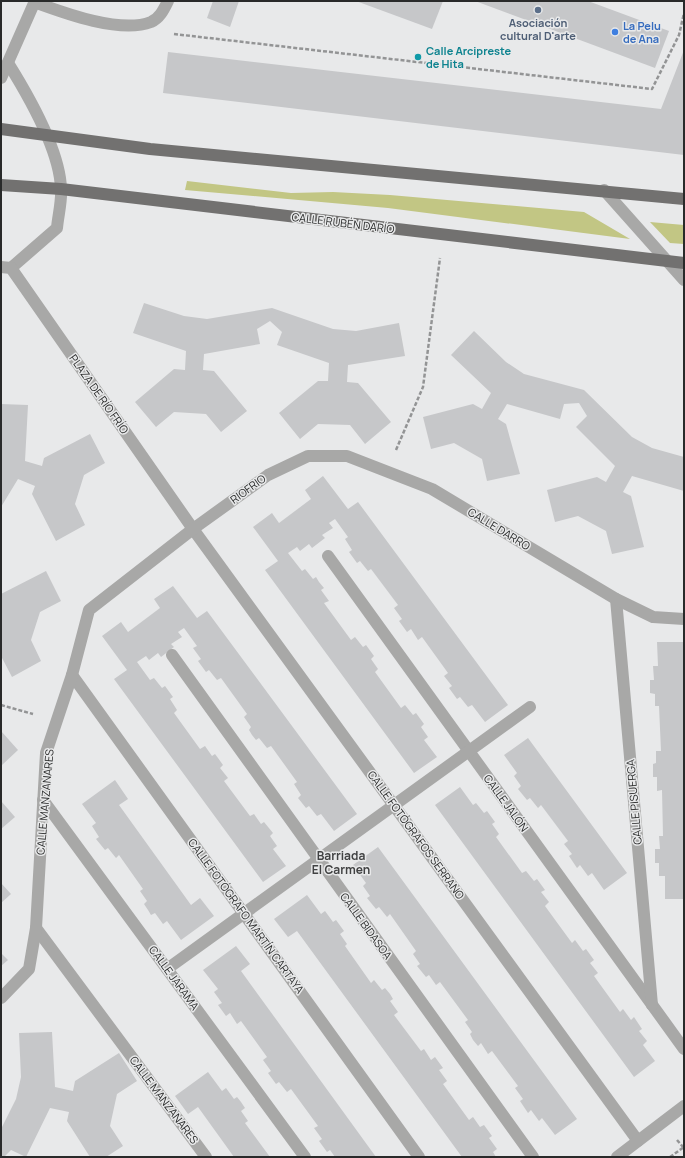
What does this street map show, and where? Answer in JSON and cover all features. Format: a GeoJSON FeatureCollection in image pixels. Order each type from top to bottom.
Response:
{"type":"FeatureCollection","features":[{"type":"Feature","properties":{"kind":"main road"},"geometry":{"type":"LineString","coordinates":[[1,129],[150,149],[604,190],[684,199]]}},
{"type":"Feature","properties":{"kind":"main road","name":"CALLE RUBÉN DARÍO"},"geometry":{"type":"LineString","coordinates":[[1,185],[62,189],[684,263]]}},
{"type":"Feature","properties":{"kind":"street"},"geometry":{"type":"LineString","coordinates":[[1,78],[35,2],[75,16],[109,24],[129,25],[151,22],[161,14],[168,1]]}},
{"type":"Feature","properties":{"kind":"street"},"geometry":{"type":"LineString","coordinates":[[6,268],[57,228],[62,189],[57,166],[46,135],[28,95],[8,63]]}},
{"type":"Feature","properties":{"kind":"street"},"geometry":{"type":"LineString","coordinates":[[604,190],[684,280]]}},
{"type":"Feature","properties":{"kind":"street","name":"PLAZA DE RÍO FRÍO"},"geometry":{"type":"LineString","coordinates":[[6,268],[193,529]]}},
{"type":"Feature","properties":{"kind":"street","name":"CALLE DARRO"},"geometry":{"type":"LineString","coordinates":[[308,456],[347,456],[432,489],[616,599],[653,617],[684,619]]}},
{"type":"Feature","properties":{"kind":"street","name":"RIOFRIO"},"geometry":{"type":"LineString","coordinates":[[89,610],[193,529],[268,475],[308,456]]}},
{"type":"Feature","properties":{"kind":"street","name":"CALLE FOTÓGRAFOS SERRANO"},"geometry":{"type":"LineString","coordinates":[[193,529],[638,1141]]}},
{"type":"Feature","properties":{"kind":"street","name":"CALLE JALÓN"},"geometry":{"type":"LineString","coordinates":[[328,556],[684,1050]]}},
{"type":"Feature","properties":{"kind":"street","name":"CALLE PISUERGA"},"geometry":{"type":"LineString","coordinates":[[616,599],[653,1006]]}},
{"type":"Feature","properties":{"kind":"street","name":"CALLE MANZANARES"},"geometry":{"type":"LineString","coordinates":[[1,998],[28,969],[36,928],[46,753],[72,675],[89,610]]}},
{"type":"Feature","properties":{"kind":"street","name":"CALLE BIDASOA"},"geometry":{"type":"LineString","coordinates":[[172,655],[533,1157]]}},
{"type":"Feature","properties":{"kind":"street","name":"CALLE FOTÓGRAFO MARTÍN CARTAYA"},"geometry":{"type":"LineString","coordinates":[[72,675],[419,1157]]}},
{"type":"Feature","properties":{"kind":"street"},"geometry":{"type":"LineString","coordinates":[[167,969],[530,707]]}},
{"type":"Feature","properties":{"kind":"street","name":"CALLE JARAMA"},"geometry":{"type":"LineString","coordinates":[[43,800],[305,1157]]}},
{"type":"Feature","properties":{"kind":"street","name":"CALLE MANZANARES"},"geometry":{"type":"LineString","coordinates":[[36,928],[206,1157]]}},
{"type":"Feature","properties":{"kind":"street"},"geometry":{"type":"LineString","coordinates":[[617,1157],[684,1106]]}},
{"type":"Feature","properties":{"kind":"path"},"geometry":{"type":"LineString","coordinates":[[151,22],[173,34],[652,89],[679,35],[684,13]]}},
{"type":"Feature","properties":{"kind":"path"},"geometry":{"type":"LineString","coordinates":[[387,471],[423,387],[442,235]]}},
{"type":"Feature","properties":{"kind":"path"},"geometry":{"type":"LineString","coordinates":[[1,705],[57,721]]}},
{"type":"Feature","properties":{"kind":"path"},"geometry":{"type":"LineString","coordinates":[[670,1157],[684,1147]]}},
{"type":"Feature","properties":{"kind":"green space"},"geometry":{"type":"Polygon","coordinates":[[[187,181],[291,193],[333,192],[390,195],[584,212],[630,239],[388,208],[185,190],[187,181]]]}},
{"type":"Feature","properties":{"kind":"green space"},"geometry":{"type":"Polygon","coordinates":[[[650,222],[684,225],[684,244],[670,243],[650,222]]]}},
{"type":"Feature","properties":{"kind":"building"},"geometry":{"type":"Polygon","coordinates":[[[213,1],[239,1],[230,27],[207,18],[213,1]]]}},
{"type":"Feature","properties":{"kind":"building"},"geometry":{"type":"Polygon","coordinates":[[[356,1],[443,1],[432,29],[356,1]]]}},
{"type":"Feature","properties":{"kind":"building"},"geometry":{"type":"Polygon","coordinates":[[[475,1],[588,1],[669,31],[655,68],[475,1]]]}},
{"type":"Feature","properties":{"kind":"building"},"geometry":{"type":"Polygon","coordinates":[[[684,50],[684,155],[163,93],[168,52],[661,109],[684,50]]]}},
{"type":"Feature","properties":{"kind":"building"},"geometry":{"type":"Polygon","coordinates":[[[144,303],[184,316],[207,319],[272,308],[333,329],[356,331],[399,323],[405,356],[348,365],[347,382],[358,383],[391,422],[365,444],[350,425],[318,424],[300,439],[279,413],[318,381],[328,381],[329,363],[277,345],[282,332],[270,321],[257,329],[260,344],[204,354],[203,370],[214,371],[247,411],[221,432],[206,414],[174,412],[156,427],[135,402],[174,369],[185,370],[186,351],[133,333],[144,303]]]}},
{"type":"Feature","properties":{"kind":"building"},"geometry":{"type":"Polygon","coordinates":[[[474,331],[506,362],[524,374],[584,390],[632,437],[652,448],[684,457],[684,491],[632,476],[623,492],[631,496],[644,547],[612,554],[606,531],[578,516],[555,522],[547,490],[597,477],[606,482],[615,466],[576,427],[587,416],[579,403],[564,404],[560,419],[507,404],[498,419],[506,424],[520,474],[487,481],[482,459],[454,443],[431,449],[423,417],[473,404],[482,409],[491,393],[451,355],[474,331]]]}},
{"type":"Feature","properties":{"kind":"building"},"geometry":{"type":"Polygon","coordinates":[[[1,404],[28,405],[25,461],[42,466],[44,458],[90,434],[105,463],[84,475],[75,504],[85,525],[56,541],[32,494],[35,486],[18,479],[1,507],[1,404]]]}},
{"type":"Feature","properties":{"kind":"building"},"geometry":{"type":"Polygon","coordinates":[[[323,476],[348,509],[358,502],[508,705],[485,722],[472,705],[468,707],[460,697],[457,699],[449,688],[452,686],[444,676],[448,673],[422,637],[418,640],[411,629],[407,632],[399,621],[402,619],[394,608],[398,605],[371,569],[368,571],[360,561],[357,563],[349,552],[352,550],[345,539],[348,537],[335,519],[329,523],[333,528],[322,535],[325,538],[312,548],[309,544],[300,551],[297,547],[288,553],[302,571],[305,569],[313,579],[316,577],[324,588],[321,590],[329,601],[324,603],[351,640],[355,637],[363,647],[366,645],[374,656],[371,659],[378,669],[375,672],[401,708],[405,705],[413,715],[416,713],[424,724],[421,727],[428,737],[424,740],[437,757],[414,773],[265,570],[278,561],[253,527],[272,513],[279,523],[311,499],[305,490],[323,476]]]}},
{"type":"Feature","properties":{"kind":"building"},"geometry":{"type":"Polygon","coordinates":[[[46,571],[61,601],[40,612],[31,640],[41,661],[12,677],[1,656],[1,594],[46,571]]]}},
{"type":"Feature","properties":{"kind":"building"},"geometry":{"type":"Polygon","coordinates":[[[173,586],[197,618],[207,611],[357,814],[334,831],[321,814],[317,816],[309,806],[306,808],[298,798],[301,795],[294,784],[297,782],[271,746],[267,748],[259,738],[256,740],[249,730],[251,727],[244,717],[247,714],[221,678],[217,680],[209,670],[206,672],[198,661],[201,659],[193,648],[197,646],[184,628],[178,632],[182,637],[171,644],[174,647],[161,657],[158,653],[149,660],[146,656],[137,662],[150,680],[154,678],[162,688],[165,686],[173,697],[170,699],[177,710],[174,713],[200,749],[205,746],[212,756],[215,754],[218,758],[223,765],[220,768],[228,778],[224,781],[250,816],[254,814],[261,824],[264,822],[273,833],[270,836],[277,846],[273,849],[286,866],[263,882],[114,679],[127,670],[102,636],[121,622],[128,632],[160,608],[154,599],[173,586]]]}},
{"type":"Feature","properties":{"kind":"building"},"geometry":{"type":"Polygon","coordinates":[[[657,642],[684,642],[684,899],[665,899],[665,876],[659,876],[659,863],[655,863],[655,849],[660,849],[659,836],[663,836],[662,790],[657,791],[657,777],[653,777],[653,764],[656,763],[656,751],[661,751],[659,706],[655,706],[655,694],[650,693],[650,680],[654,680],[653,666],[658,666],[657,642]]]}},
{"type":"Feature","properties":{"kind":"building"},"geometry":{"type":"Polygon","coordinates":[[[1,731],[18,750],[1,766],[1,731]]]}},
{"type":"Feature","properties":{"kind":"building"},"geometry":{"type":"Polygon","coordinates":[[[528,738],[627,873],[604,890],[592,873],[588,876],[580,865],[577,868],[569,856],[572,854],[564,844],[568,841],[541,805],[538,808],[530,798],[527,800],[518,789],[521,786],[514,776],[517,773],[504,755],[528,738]]]}},
{"type":"Feature","properties":{"kind":"building"},"geometry":{"type":"Polygon","coordinates":[[[115,780],[128,799],[119,805],[191,905],[200,898],[214,916],[181,940],[167,921],[163,924],[155,913],[151,915],[144,904],[147,901],[140,891],[143,889],[119,855],[116,858],[108,848],[105,850],[96,839],[99,837],[92,826],[96,823],[82,804],[115,780]]]}},
{"type":"Feature","properties":{"kind":"building"},"geometry":{"type":"Polygon","coordinates":[[[460,787],[473,805],[476,803],[484,813],[487,811],[495,822],[492,824],[499,834],[496,837],[522,873],[526,871],[534,881],[537,879],[545,890],[541,892],[549,902],[545,906],[572,943],[575,940],[583,951],[586,949],[594,960],[590,963],[598,973],[594,976],[620,1012],[623,1009],[631,1020],[634,1017],[642,1029],[639,1031],[647,1041],[643,1045],[655,1061],[634,1077],[435,805],[460,787]]]}},
{"type":"Feature","properties":{"kind":"building"},"geometry":{"type":"Polygon","coordinates":[[[1,801],[15,817],[1,829],[1,801]]]}},
{"type":"Feature","properties":{"kind":"building"},"geometry":{"type":"Polygon","coordinates":[[[378,847],[577,1119],[555,1135],[542,1118],[539,1121],[531,1110],[528,1113],[520,1101],[523,1099],[515,1088],[518,1086],[492,1051],[488,1054],[481,1043],[478,1046],[473,1040],[470,1034],[472,1032],[465,1022],[468,1020],[440,982],[436,985],[429,975],[426,977],[417,966],[420,964],[413,954],[416,951],[390,914],[387,917],[379,907],[376,909],[367,898],[370,896],[363,886],[366,883],[353,865],[378,847]]]}},
{"type":"Feature","properties":{"kind":"building"},"geometry":{"type":"Polygon","coordinates":[[[1,883],[11,894],[1,903],[1,883]]]}},
{"type":"Feature","properties":{"kind":"building"},"geometry":{"type":"Polygon","coordinates":[[[307,895],[321,914],[325,911],[333,922],[336,920],[344,931],[340,934],[347,944],[345,946],[371,983],[374,980],[382,990],[385,988],[390,994],[393,999],[390,1001],[398,1012],[394,1015],[421,1051],[424,1049],[431,1060],[435,1057],[443,1068],[439,1070],[447,1081],[443,1084],[469,1120],[473,1117],[480,1127],[484,1125],[492,1136],[489,1138],[497,1149],[493,1152],[496,1157],[462,1157],[297,931],[288,937],[274,919],[307,895]]]}},
{"type":"Feature","properties":{"kind":"building"},"geometry":{"type":"Polygon","coordinates":[[[236,946],[250,964],[241,971],[376,1157],[335,1157],[330,1150],[327,1152],[319,1141],[322,1139],[314,1128],[318,1126],[291,1089],[287,1092],[279,1082],[276,1084],[268,1073],[271,1071],[263,1060],[267,1057],[241,1021],[237,1024],[230,1013],[226,1016],[218,1005],[222,1003],[214,992],[218,989],[203,970],[236,946]]]}},
{"type":"Feature","properties":{"kind":"building"},"geometry":{"type":"Polygon","coordinates":[[[1,953],[8,960],[1,966],[1,953]]]}},
{"type":"Feature","properties":{"kind":"building"},"geometry":{"type":"Polygon","coordinates":[[[52,1032],[55,1087],[73,1091],[75,1081],[119,1053],[137,1081],[117,1094],[110,1126],[123,1146],[106,1157],[90,1157],[67,1121],[69,1112],[50,1108],[26,1157],[11,1150],[4,1157],[1,1157],[1,1129],[16,1099],[21,1077],[19,1033],[52,1032]]]}},
{"type":"Feature","properties":{"kind":"building"},"geometry":{"type":"Polygon","coordinates":[[[208,1072],[222,1091],[226,1088],[234,1099],[237,1097],[241,1102],[245,1108],[241,1111],[248,1121],[245,1123],[270,1157],[234,1157],[198,1107],[188,1114],[175,1096],[208,1072]]]}},
{"type":"Feature","properties":{"kind":"place","name":"Asociación cultural D'arte"},"geometry":{"type":"Point","coordinates":[538,10]}},
{"type":"Feature","properties":{"kind":"place","name":"La Pelu de Ana"},"geometry":{"type":"Point","coordinates":[615,32]}},
{"type":"Feature","properties":{"kind":"place","name":"Calle Arcipreste de Hita"},"geometry":{"type":"Point","coordinates":[418,57]}},
{"type":"Feature","properties":{"kind":"district","name":"Barriada El Carmen"},"geometry":{"type":"Point","coordinates":[341,863]}}]}
